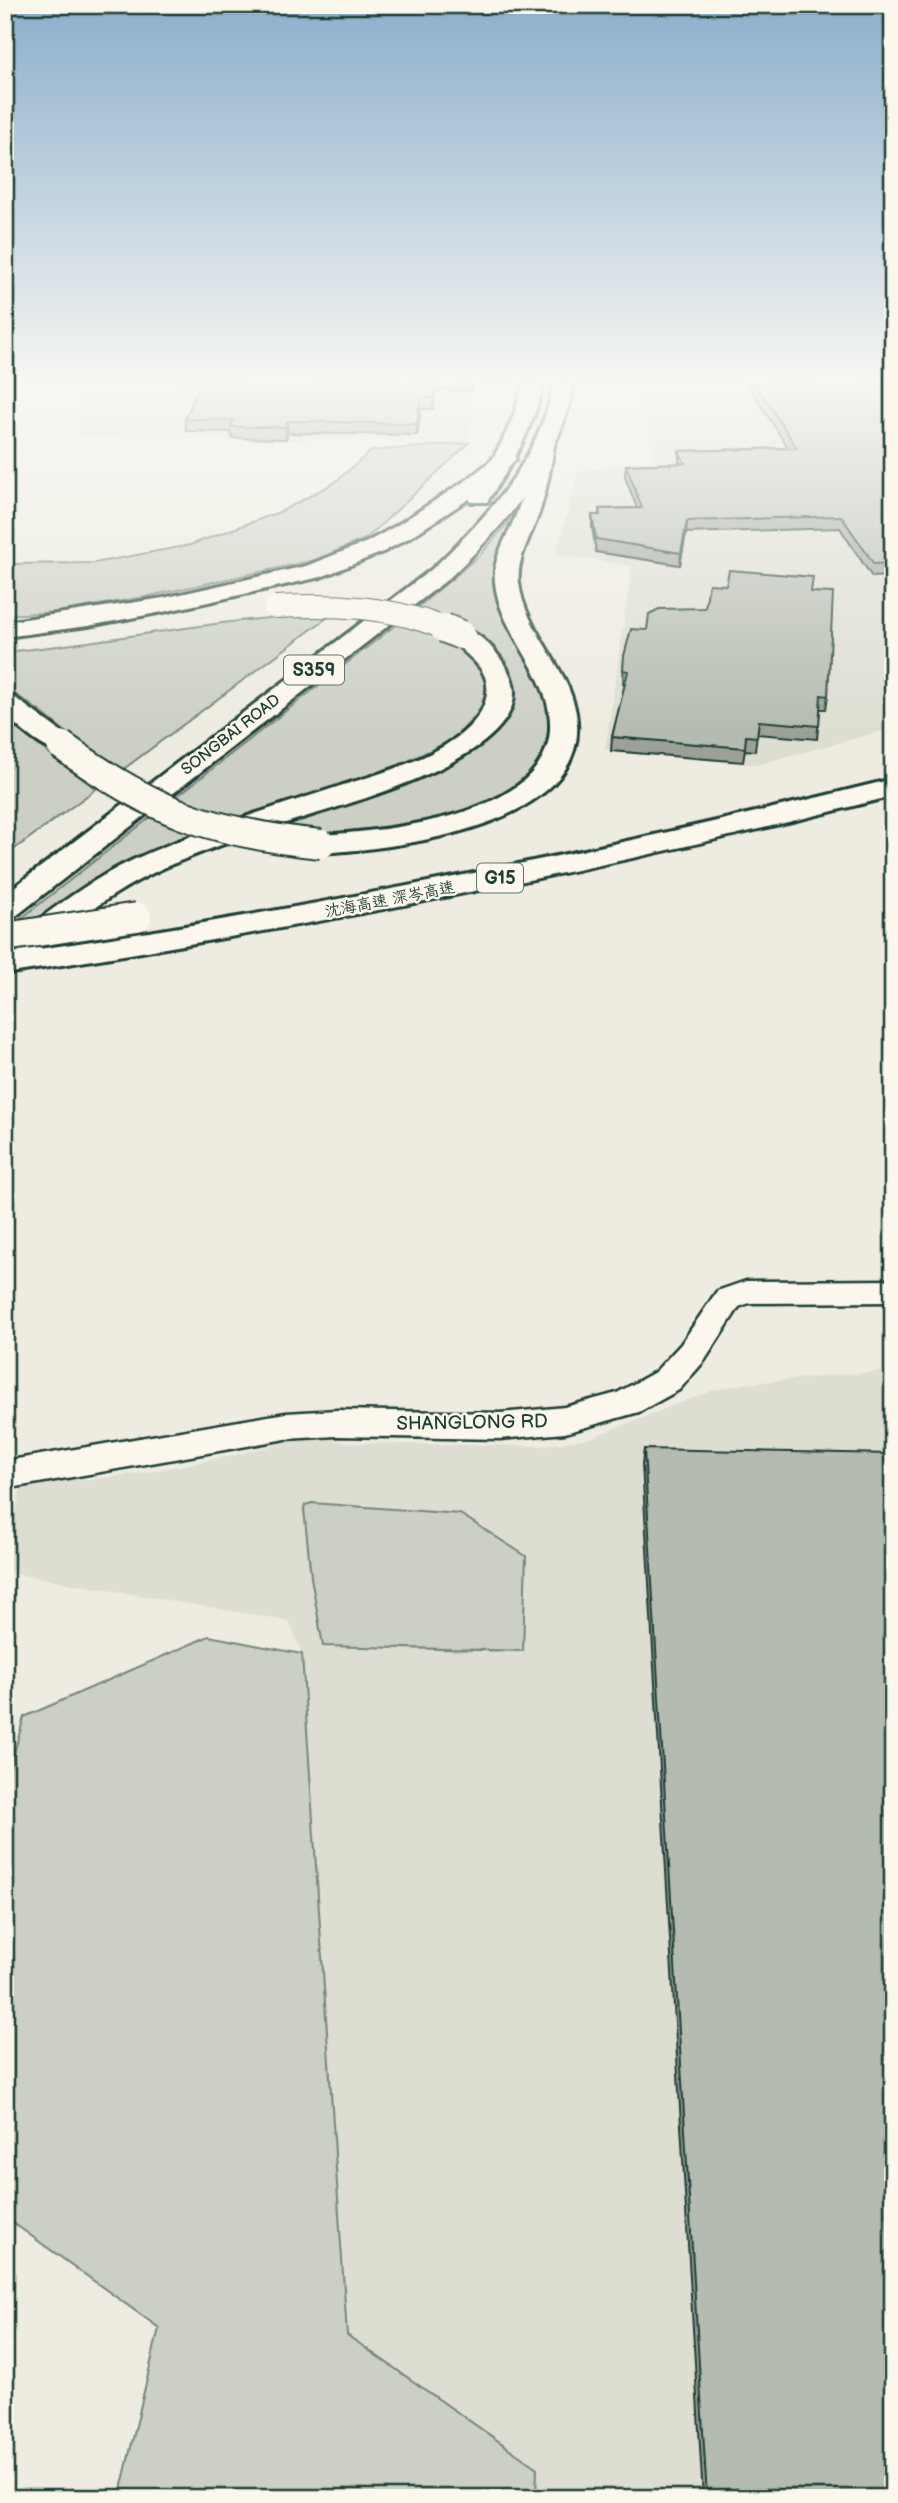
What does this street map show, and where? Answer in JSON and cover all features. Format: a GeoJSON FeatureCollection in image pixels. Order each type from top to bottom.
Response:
{"type":"FeatureCollection","features":[{"type":"Feature","properties":{"kind":"main road"},"geometry":{"type":"LineString","coordinates":[[5,630],[151,608],[313,572],[375,547],[452,500]]}},
{"type":"Feature","properties":{"kind":"main road"},"geometry":{"type":"LineString","coordinates":[[453,528],[477,500]]}},
{"type":"Feature","properties":{"kind":"main road","name":"SONGBAI ROAD"},"geometry":{"type":"LineString","coordinates":[[5,909],[440,574],[464,551],[507,500]]}},
{"type":"Feature","properties":{"kind":"main road"},"geometry":{"type":"LineString","coordinates":[[5,703],[112,783],[173,815],[241,834],[321,844],[398,839],[434,831],[499,809],[547,774],[559,754],[564,734],[558,696],[514,606],[507,582],[509,559],[532,500]]}},
{"type":"Feature","properties":{"kind":"main road","name":"SONGBAI ROAD"},"geometry":{"type":"LineString","coordinates":[[181,743],[345,620],[413,565]]}},
{"type":"Feature","properties":{"kind":"main road"},"geometry":{"type":"LineString","coordinates":[[5,643],[99,633],[275,607],[330,605],[377,609],[422,618],[461,635],[488,656],[499,673],[501,692],[497,710],[483,728],[466,743],[445,755],[375,784],[146,865],[85,900],[5,962]]}},
{"type":"Feature","properties":{"kind":"main road","name":"沈海高速 深岑高速"},"geometry":{"type":"LineString","coordinates":[[5,937],[137,918],[522,848],[746,799],[893,762]]}},
{"type":"Feature","properties":{"kind":"main road"},"geometry":{"type":"LineString","coordinates":[[104,801],[148,768]]}},
{"type":"Feature","properties":{"kind":"main road","name":"沈海高速 深岑高速"},"geometry":{"type":"LineString","coordinates":[[92,960],[586,860],[893,787]]}},
{"type":"Feature","properties":{"kind":"main road"},"geometry":{"type":"LineString","coordinates":[[5,962],[92,960]]}},
{"type":"Feature","properties":{"kind":"main road"},"geometry":{"type":"LineString","coordinates":[[5,985],[92,960]]}},
{"type":"Feature","properties":{"kind":"street","name":"SHANGLONG RD"},"geometry":{"type":"LineString","coordinates":[[5,1475],[286,1426],[337,1423],[499,1426],[565,1420],[627,1403],[667,1381],[693,1352],[728,1299],[746,1292],[893,1291]]}},
{"type":"Feature","properties":{"kind":"shaded area"},"geometry":{"type":"Polygon","coordinates":[[[303,500],[408,500],[367,538],[315,560],[145,597],[57,612],[5,615],[5,564],[94,563],[190,545],[282,511],[303,500]]]}},
{"type":"Feature","properties":{"kind":"shaded area"},"geometry":{"type":"Polygon","coordinates":[[[571,500],[893,500],[893,728],[757,765],[605,750],[632,566],[556,554],[571,500]]]}},
{"type":"Feature","properties":{"kind":"shaded area"},"geometry":{"type":"Polygon","coordinates":[[[521,508],[501,547],[494,572],[500,607],[544,697],[549,715],[546,748],[530,775],[502,796],[467,812],[429,823],[390,830],[325,836],[266,831],[441,767],[476,748],[499,728],[510,711],[514,692],[512,674],[504,659],[485,640],[470,631],[415,610],[481,554],[521,508]]]}},
{"type":"Feature","properties":{"kind":"shaded area"},"geometry":{"type":"Polygon","coordinates":[[[332,614],[117,774],[48,718],[5,688],[5,652],[250,620],[332,614]]]}},
{"type":"Feature","properties":{"kind":"shaded area"},"geometry":{"type":"Polygon","coordinates":[[[402,620],[463,647],[485,674],[488,692],[483,708],[454,739],[404,763],[104,875],[72,895],[5,945],[5,931],[402,620]]]}},
{"type":"Feature","properties":{"kind":"shaded area"},"geometry":{"type":"Polygon","coordinates":[[[5,720],[96,789],[5,856],[5,720]]]}},
{"type":"Feature","properties":{"kind":"shaded area"},"geometry":{"type":"Polygon","coordinates":[[[893,1370],[893,2498],[536,2498],[536,2468],[347,2335],[302,1654],[289,1621],[5,1572],[22,1481],[95,1479],[147,1472],[222,1458],[298,1439],[321,1438],[354,1443],[541,1446],[590,1438],[714,1390],[743,1384],[893,1370]]]}},
{"type":"Feature","properties":{"kind":"shaded area"},"geometry":{"type":"Polygon","coordinates":[[[312,1503],[460,1514],[526,1556],[523,1651],[323,1646],[311,1577],[304,1509],[305,1505],[312,1503]]]}},
{"type":"Feature","properties":{"kind":"shaded area"},"geometry":{"type":"Polygon","coordinates":[[[209,1636],[302,1654],[347,2335],[537,2468],[536,2498],[119,2498],[159,2328],[5,2217],[5,1786],[24,1717],[209,1636]]]}},
{"type":"Feature","properties":{"kind":"building"},"geometry":{"type":"Polygon","coordinates":[[[639,500],[893,500],[893,563],[874,564],[841,516],[687,521],[681,553],[596,539],[592,515],[600,515],[599,509],[642,508],[639,500]]]}},
{"type":"Feature","properties":{"kind":"building"},"geometry":{"type":"Polygon","coordinates":[[[729,570],[813,577],[811,592],[833,593],[828,696],[821,695],[819,726],[759,721],[757,737],[746,736],[745,748],[612,737],[628,671],[623,670],[624,656],[631,629],[647,630],[649,614],[659,609],[705,608],[709,584],[726,585],[729,570]]]}},
{"type":"Feature","properties":{"kind":"building"},"geometry":{"type":"Polygon","coordinates":[[[644,1449],[893,1454],[893,2498],[707,2498],[644,1449]]]}}]}
